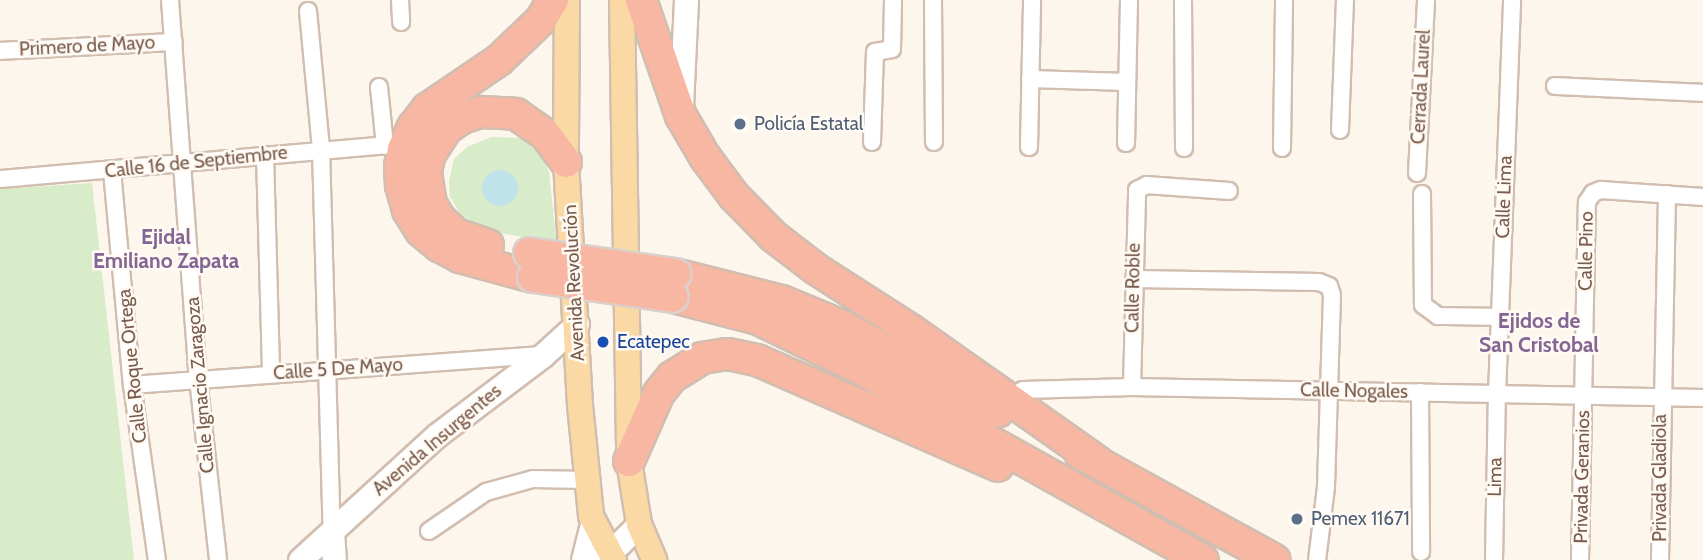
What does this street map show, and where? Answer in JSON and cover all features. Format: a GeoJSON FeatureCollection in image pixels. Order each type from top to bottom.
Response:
{"type":"FeatureCollection","features":[{"type":"Feature","properties":{"kind":"highway"},"geometry":{"type":"LineString","coordinates":[[553,0],[541,20],[499,60],[427,109],[413,127],[403,149],[401,186],[408,209],[421,231],[439,246],[460,257],[782,301],[840,325],[1275,560]]}},
{"type":"Feature","properties":{"kind":"highway"},"geometry":{"type":"LineString","coordinates":[[622,12],[640,0],[681,116],[705,158],[734,195],[774,236],[816,269],[911,330],[1098,462]]}},
{"type":"Feature","properties":{"kind":"highway"},"geometry":{"type":"LineString","coordinates":[[531,265],[456,234],[440,219],[427,188],[430,154],[446,129],[462,118],[481,112],[499,111],[532,122],[566,162]]}},
{"type":"Feature","properties":{"kind":"highway"},"geometry":{"type":"LineString","coordinates":[[674,286],[758,319],[857,366],[1203,560]]}},
{"type":"Feature","properties":{"kind":"highway"},"geometry":{"type":"LineString","coordinates":[[629,461],[659,393],[672,377],[702,358],[727,354],[757,360],[993,465],[1088,496]]}},
{"type":"Feature","properties":{"kind":"main road","name":"Avenida Revolución"},"geometry":{"type":"LineString","coordinates":[[567,0],[566,162],[586,480],[599,558]]}},
{"type":"Feature","properties":{"kind":"main road"},"geometry":{"type":"LineString","coordinates":[[681,116],[686,0]]}},
{"type":"Feature","properties":{"kind":"main road"},"geometry":{"type":"LineString","coordinates":[[622,12],[629,461],[639,524],[654,560]]}},
{"type":"Feature","properties":{"kind":"main road","name":"Avenida Insurgentes"},"geometry":{"type":"LineString","coordinates":[[300,560],[437,435],[543,355],[577,324]]}},
{"type":"Feature","properties":{"kind":"main road"},"geometry":{"type":"LineString","coordinates":[[599,558],[639,524]]}},
{"type":"Feature","properties":{"kind":"main road"},"geometry":{"type":"LineString","coordinates":[[332,533],[334,560]]}},
{"type":"Feature","properties":{"kind":"street","name":"Calle Ignacio Zaragoza"},"geometry":{"type":"LineString","coordinates":[[170,0],[198,378],[218,560]]}},
{"type":"Feature","properties":{"kind":"street"},"geometry":{"type":"LineString","coordinates":[[400,0],[401,22]]}},
{"type":"Feature","properties":{"kind":"street"},"geometry":{"type":"LineString","coordinates":[[872,142],[875,52],[892,49],[892,0]]}},
{"type":"Feature","properties":{"kind":"street"},"geometry":{"type":"LineString","coordinates":[[933,0],[934,142]]}},
{"type":"Feature","properties":{"kind":"street"},"geometry":{"type":"LineString","coordinates":[[1029,147],[1032,0]]}},
{"type":"Feature","properties":{"kind":"street"},"geometry":{"type":"LineString","coordinates":[[1126,142],[1129,0]]}},
{"type":"Feature","properties":{"kind":"street"},"geometry":{"type":"LineString","coordinates":[[1183,0],[1184,148]]}},
{"type":"Feature","properties":{"kind":"street"},"geometry":{"type":"LineString","coordinates":[[1282,148],[1284,0]]}},
{"type":"Feature","properties":{"kind":"street"},"geometry":{"type":"LineString","coordinates":[[1340,130],[1345,0]]}},
{"type":"Feature","properties":{"kind":"street","name":"Cerrada Laurel"},"geometry":{"type":"LineString","coordinates":[[1417,173],[1426,0]]}},
{"type":"Feature","properties":{"kind":"street","name":"Calle Lima"},"geometry":{"type":"LineString","coordinates":[[1497,394],[1512,0]]}},
{"type":"Feature","properties":{"kind":"street"},"geometry":{"type":"LineString","coordinates":[[308,11],[321,149],[332,533]]}},
{"type":"Feature","properties":{"kind":"street","name":"Primero de Mayo"},"geometry":{"type":"LineString","coordinates":[[0,51],[174,42]]}},
{"type":"Feature","properties":{"kind":"street"},"geometry":{"type":"LineString","coordinates":[[1030,79],[1127,82]]}},
{"type":"Feature","properties":{"kind":"street"},"geometry":{"type":"LineString","coordinates":[[1555,86],[1703,93]]}},
{"type":"Feature","properties":{"kind":"street","name":"Calle 16 de Septiembre"},"geometry":{"type":"LineString","coordinates":[[0,179],[112,172],[321,149],[389,146],[379,87]]}},
{"type":"Feature","properties":{"kind":"street"},"geometry":{"type":"LineString","coordinates":[[265,155],[271,373]]}},
{"type":"Feature","properties":{"kind":"street","name":"Calle Roque Ortega"},"geometry":{"type":"LineString","coordinates":[[112,172],[132,385],[157,560]]}},
{"type":"Feature","properties":{"kind":"street","name":"Calle Roble"},"geometry":{"type":"LineString","coordinates":[[1132,387],[1133,279],[1138,190],[1147,185],[1229,191]]}},
{"type":"Feature","properties":{"kind":"street","name":"Calle Pino"},"geometry":{"type":"LineString","coordinates":[[1583,395],[1587,202],[1592,193],[1601,190],[1667,194]]}},
{"type":"Feature","properties":{"kind":"street"},"geometry":{"type":"LineString","coordinates":[[1422,194],[1423,304],[1438,316],[1500,317]]}},
{"type":"Feature","properties":{"kind":"street"},"geometry":{"type":"LineString","coordinates":[[1667,194],[1703,197]]}},
{"type":"Feature","properties":{"kind":"street","name":"Privada Gladiola"},"geometry":{"type":"LineString","coordinates":[[1660,560],[1661,397],[1667,194]]}},
{"type":"Feature","properties":{"kind":"street"},"geometry":{"type":"LineString","coordinates":[[1133,279],[1319,282],[1329,286],[1332,295],[1326,487],[1317,560]]}},
{"type":"Feature","properties":{"kind":"street","name":"Calle 5 De Mayo"},"geometry":{"type":"LineString","coordinates":[[132,385],[198,378],[543,355]]}},
{"type":"Feature","properties":{"kind":"street","name":"Calle Nogales"},"geometry":{"type":"LineString","coordinates":[[1008,398],[1023,390],[1132,387],[1703,398]]}},
{"type":"Feature","properties":{"kind":"street"},"geometry":{"type":"LineString","coordinates":[[1420,392],[1420,552]]}},
{"type":"Feature","properties":{"kind":"street","name":"Lima"},"geometry":{"type":"LineString","coordinates":[[1494,560],[1497,394]]}},
{"type":"Feature","properties":{"kind":"street","name":"Privada Geranios"},"geometry":{"type":"LineString","coordinates":[[1580,560],[1583,395]]}},
{"type":"Feature","properties":{"kind":"street"},"geometry":{"type":"LineString","coordinates":[[429,531],[486,492],[533,479],[586,480]]}},
{"type":"Feature","properties":{"kind":"green space"},"geometry":{"type":"Polygon","coordinates":[[[491,137],[522,138],[543,158],[549,172],[556,236],[557,229],[562,243],[486,231],[461,215],[450,197],[449,181],[454,159],[467,147],[491,137]]]}},
{"type":"Feature","properties":{"kind":"green space"},"geometry":{"type":"Polygon","coordinates":[[[92,183],[134,560],[0,560],[0,189],[92,183]]]}},
{"type":"Feature","properties":{"kind":"water"},"geometry":{"type":"Polygon","coordinates":[[[500,170],[513,175],[518,188],[513,201],[500,206],[487,201],[482,188],[487,175],[500,170]]]}},
{"type":"Feature","properties":{"kind":"place","name":"Policía Estatal"},"geometry":{"type":"Point","coordinates":[740,124]}},
{"type":"Feature","properties":{"kind":"place","name":"Ecatepec"},"geometry":{"type":"Point","coordinates":[603,342]}},
{"type":"Feature","properties":{"kind":"place","name":"Pemex 11671"},"geometry":{"type":"Point","coordinates":[1297,519]}},
{"type":"Feature","properties":{"kind":"district","name":"Ejidal Emiliano Zapata"},"geometry":{"type":"Point","coordinates":[166,249]}},
{"type":"Feature","properties":{"kind":"district","name":"Ejidos de San Cristobal"},"geometry":{"type":"Point","coordinates":[1539,333]}}]}
